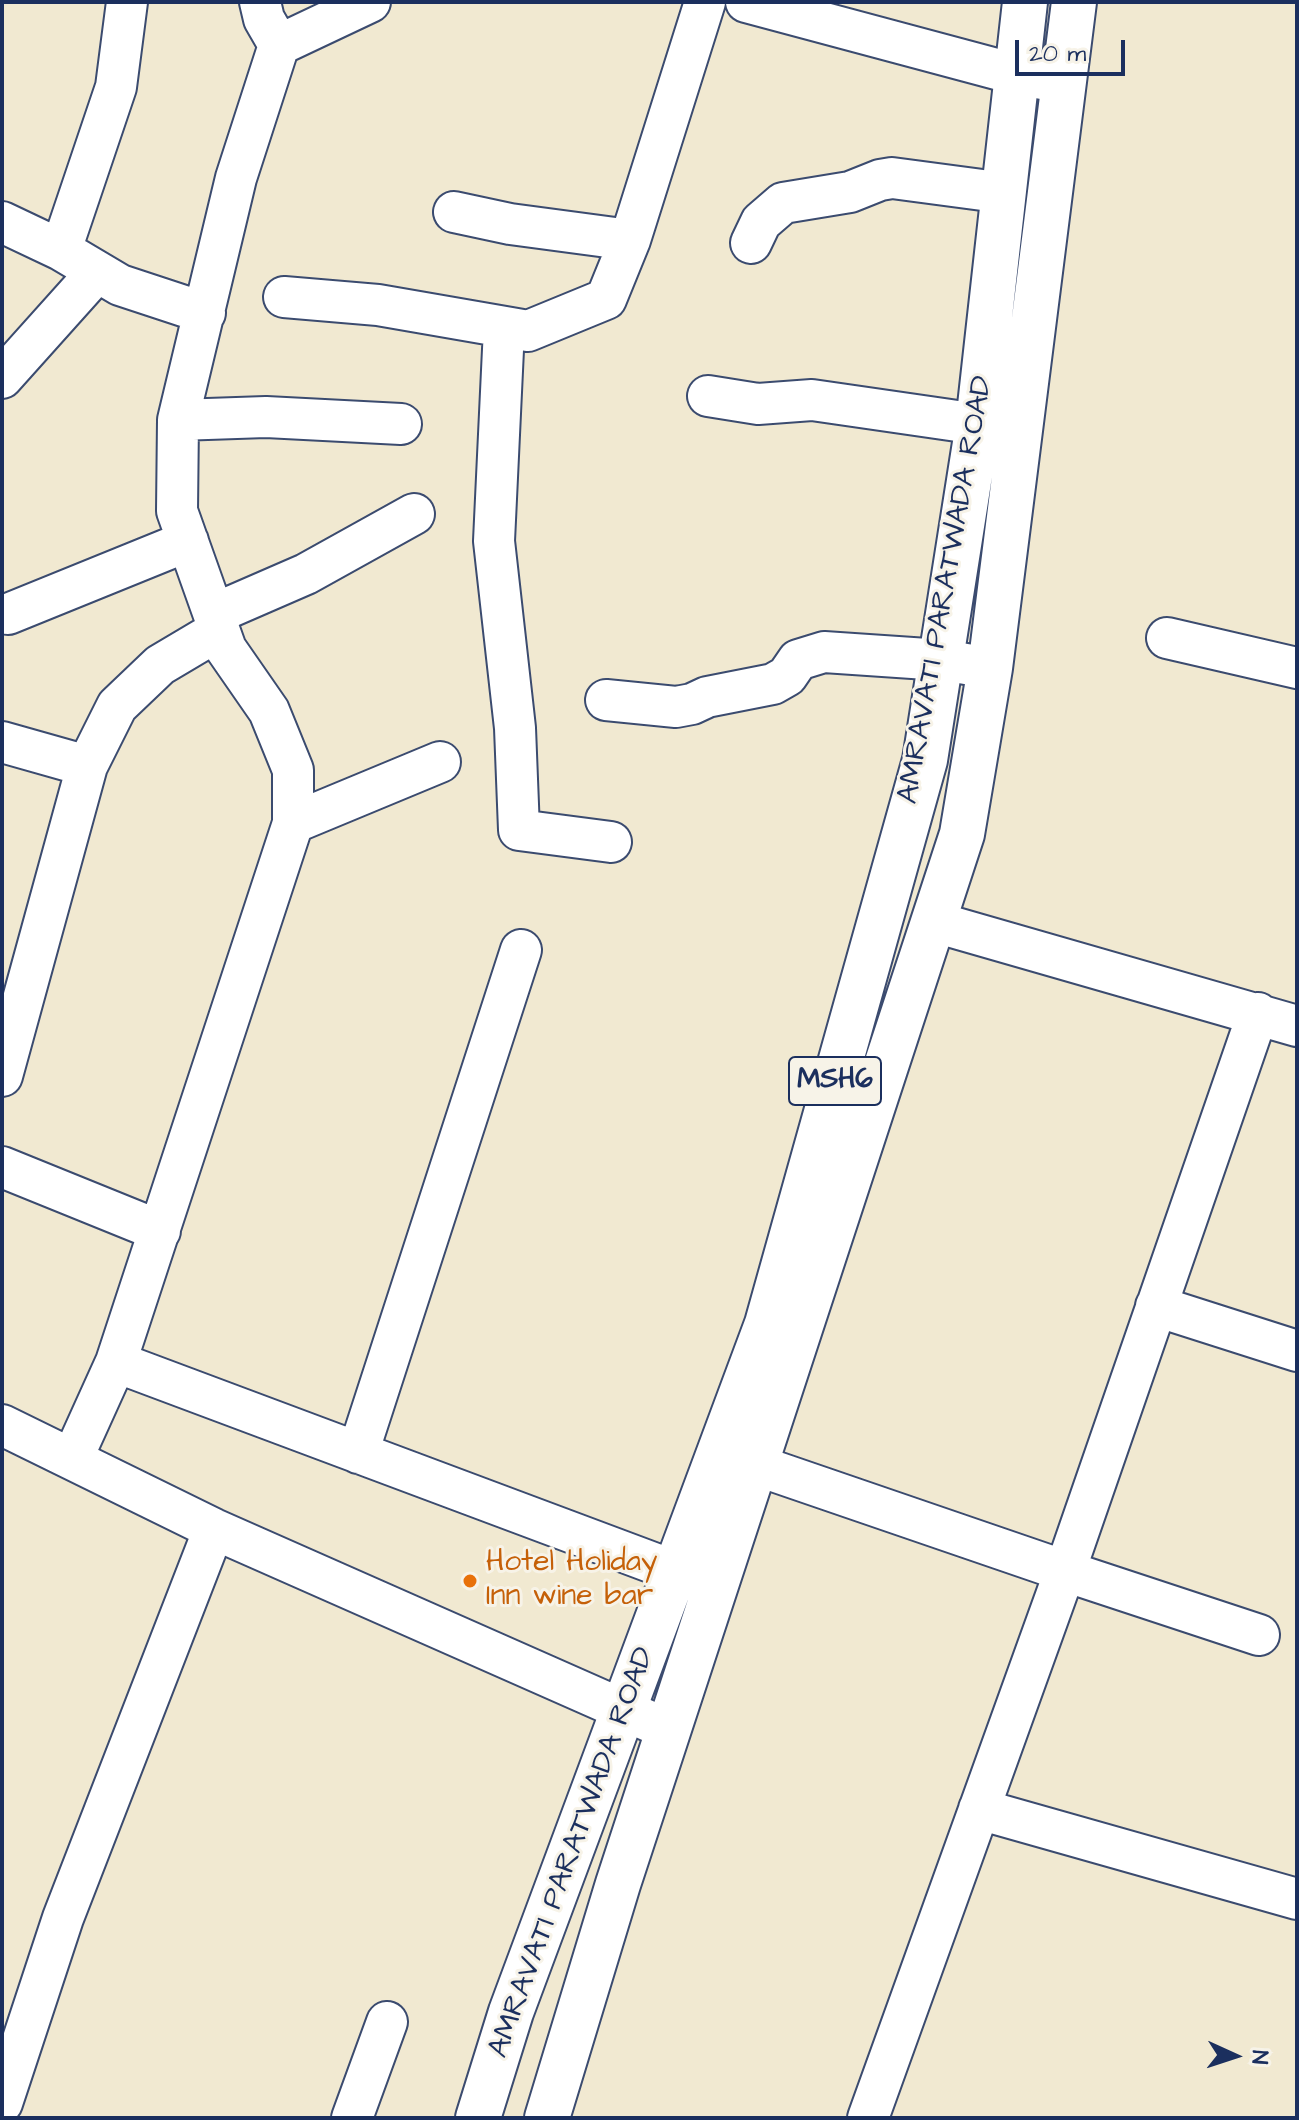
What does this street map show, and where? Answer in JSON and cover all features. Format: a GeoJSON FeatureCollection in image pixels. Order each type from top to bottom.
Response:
{"type":"FeatureCollection","features":[{"type":"Feature","properties":{"kind":"main road","name":"AMRAVATI PARATWADA ROAD"},"geometry":{"type":"LineString","coordinates":[[547,2118],[716,1587],[767,1324],[925,760],[978,424],[1025,2]]}},
{"type":"Feature","properties":{"kind":"main road","name":"AMRAVATI PARATWADA ROAD"},"geometry":{"type":"LineString","coordinates":[[478,2118],[511,2012],[676,1573],[739,1457],[935,922],[962,834],[990,668],[1074,2]]}},
{"type":"Feature","properties":{"kind":"street"},"geometry":{"type":"LineString","coordinates":[[61,250],[116,87],[127,2]]}},
{"type":"Feature","properties":{"kind":"street"},"geometry":{"type":"LineString","coordinates":[[260,2],[264,19],[279,45]]}},
{"type":"Feature","properties":{"kind":"street"},"geometry":{"type":"LineString","coordinates":[[73,1457],[116,1362],[266,896],[293,823],[293,770],[269,711],[226,649],[177,511],[178,420],[236,178],[279,45],[370,2]]}},
{"type":"Feature","properties":{"kind":"street"},"geometry":{"type":"LineString","coordinates":[[284,297],[378,305],[528,331],[606,299],[630,240],[705,2]]}},
{"type":"Feature","properties":{"kind":"street"},"geometry":{"type":"LineString","coordinates":[[746,2],[1015,74],[1065,83]]}},
{"type":"Feature","properties":{"kind":"street"},"geometry":{"type":"LineString","coordinates":[[751,243],[761,222],[783,203],[850,192],[880,180],[892,178],[1005,193]]}},
{"type":"Feature","properties":{"kind":"street"},"geometry":{"type":"LineString","coordinates":[[454,212],[510,224],[630,240]]}},
{"type":"Feature","properties":{"kind":"street"},"geometry":{"type":"LineString","coordinates":[[2,222],[61,250],[120,285],[205,313]]}},
{"type":"Feature","properties":{"kind":"street"},"geometry":{"type":"LineString","coordinates":[[2,378],[97,272]]}},
{"type":"Feature","properties":{"kind":"street"},"geometry":{"type":"LineString","coordinates":[[504,328],[494,541],[515,728],[519,830],[611,842]]}},
{"type":"Feature","properties":{"kind":"street"},"geometry":{"type":"LineString","coordinates":[[708,396],[758,404],[812,400],[978,424]]}},
{"type":"Feature","properties":{"kind":"street"},"geometry":{"type":"LineString","coordinates":[[178,420],[266,417],[401,424]]}},
{"type":"Feature","properties":{"kind":"street"},"geometry":{"type":"LineString","coordinates":[[2,1076],[87,766],[117,706],[160,665],[216,622],[414,514]]}},
{"type":"Feature","properties":{"kind":"street"},"geometry":{"type":"LineString","coordinates":[[8,614],[188,541]]}},
{"type":"Feature","properties":{"kind":"street"},"geometry":{"type":"LineString","coordinates":[[1167,638],[1297,668]]}},
{"type":"Feature","properties":{"kind":"street"},"geometry":{"type":"LineString","coordinates":[[606,700],[676,707],[692,704],[707,697],[773,684],[787,676],[798,660],[824,652],[942,660],[990,668]]}},
{"type":"Feature","properties":{"kind":"street"},"geometry":{"type":"LineString","coordinates":[[2,742],[87,766]]}},
{"type":"Feature","properties":{"kind":"street"},"geometry":{"type":"LineString","coordinates":[[293,823],[440,762]]}},
{"type":"Feature","properties":{"kind":"street"},"geometry":{"type":"LineString","coordinates":[[935,922],[1297,1026]]}},
{"type":"Feature","properties":{"kind":"street"},"geometry":{"type":"LineString","coordinates":[[358,1453],[521,950]]}},
{"type":"Feature","properties":{"kind":"street"},"geometry":{"type":"LineString","coordinates":[[868,2118],[1065,1571],[1258,1013]]}},
{"type":"Feature","properties":{"kind":"street"},"geometry":{"type":"LineString","coordinates":[[2,1167],[160,1231]]}},
{"type":"Feature","properties":{"kind":"street"},"geometry":{"type":"LineString","coordinates":[[1156,1306],[1297,1351]]}},
{"type":"Feature","properties":{"kind":"street"},"geometry":{"type":"LineString","coordinates":[[116,1362],[716,1587]]}},
{"type":"Feature","properties":{"kind":"street"},"geometry":{"type":"LineString","coordinates":[[2,1425],[73,1457],[214,1529],[669,1730]]}},
{"type":"Feature","properties":{"kind":"street"},"geometry":{"type":"LineString","coordinates":[[739,1457],[1259,1635]]}},
{"type":"Feature","properties":{"kind":"street"},"geometry":{"type":"LineString","coordinates":[[2,2103],[16,2011],[63,1918],[214,1529]]}},
{"type":"Feature","properties":{"kind":"street"},"geometry":{"type":"LineString","coordinates":[[979,1809],[1297,1899]]}},
{"type":"Feature","properties":{"kind":"street"},"geometry":{"type":"LineString","coordinates":[[352,2118],[387,2022]]}},
{"type":"Feature","properties":{"kind":"place","name":"Hotel Holiday Inn wine bar"},"geometry":{"type":"Point","coordinates":[470,1581]}}]}
